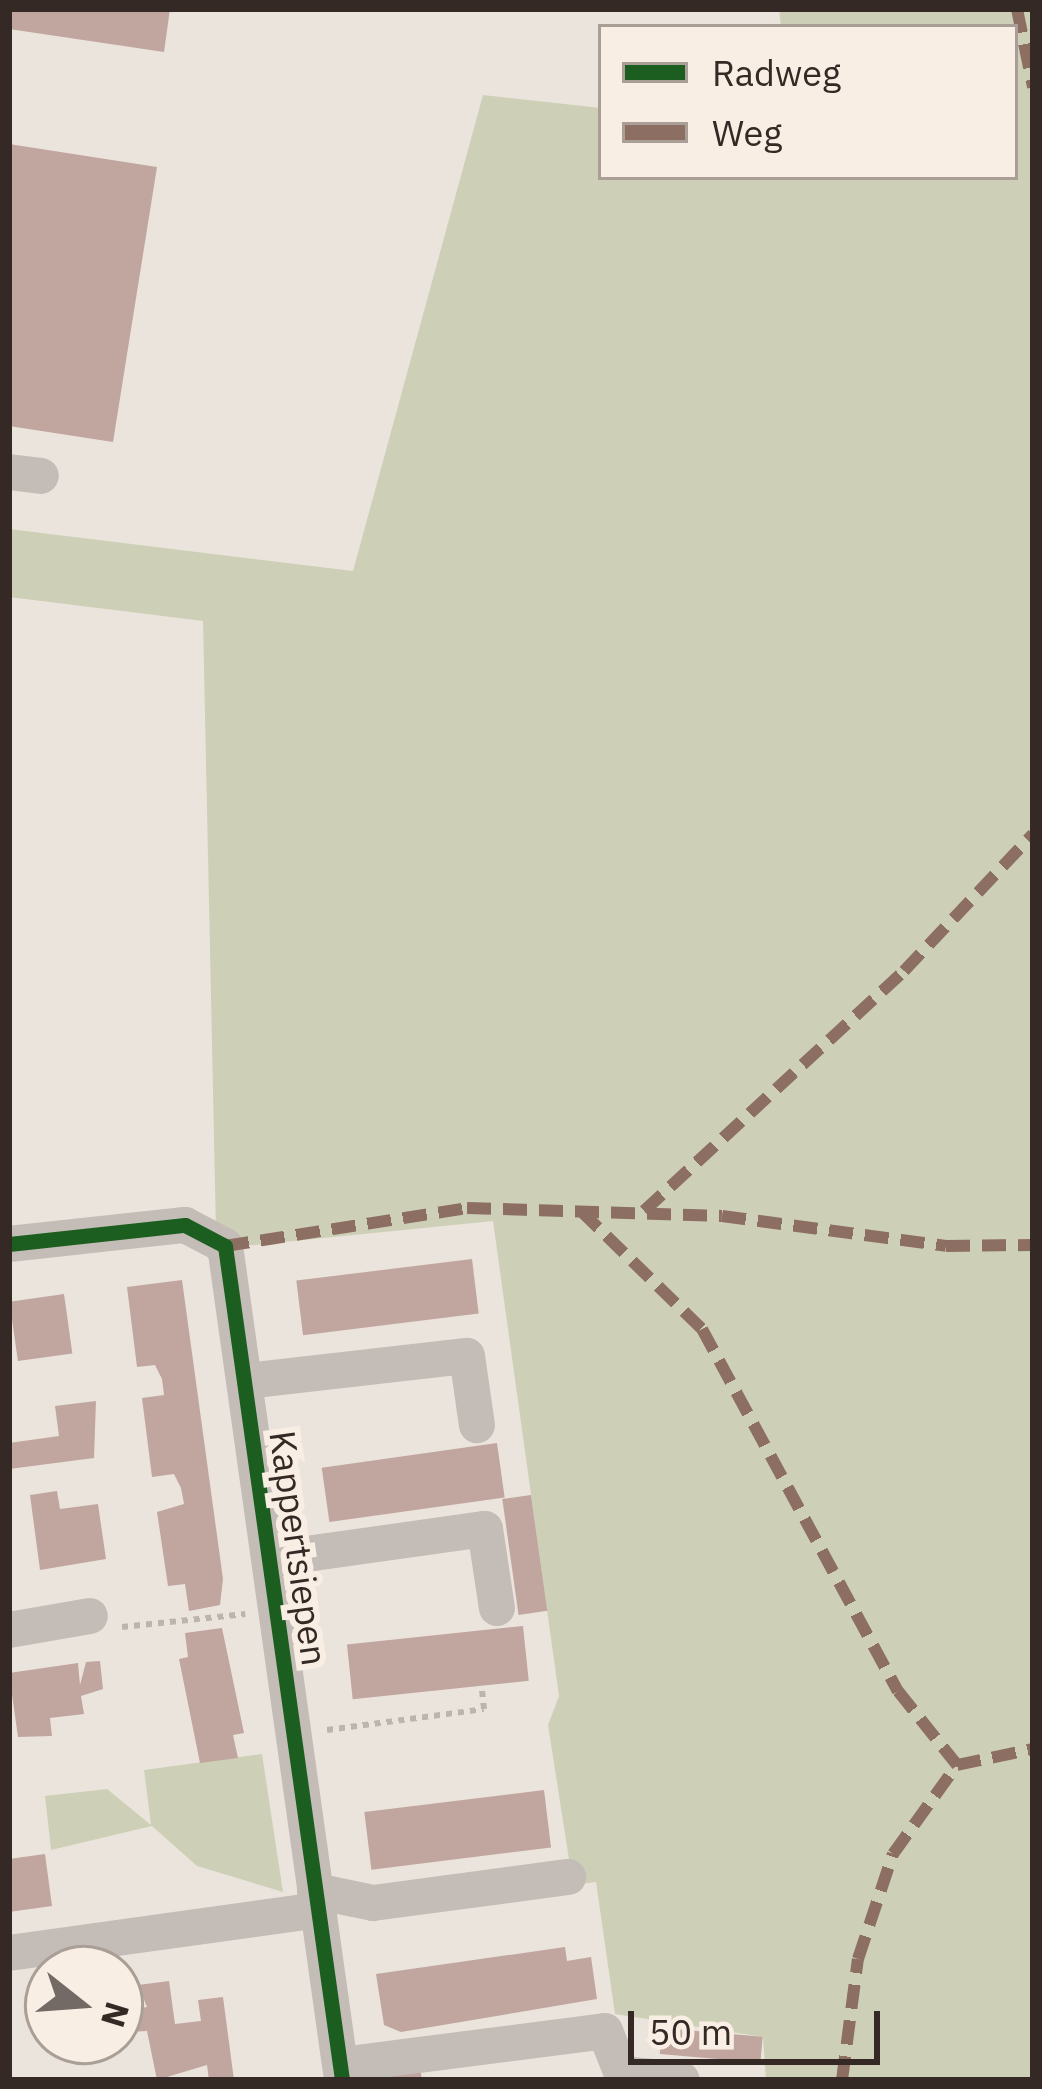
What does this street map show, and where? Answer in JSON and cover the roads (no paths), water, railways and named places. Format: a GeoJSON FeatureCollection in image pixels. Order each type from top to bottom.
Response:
{"type":"FeatureCollection","features":[{"type":"Feature","properties":{"kind":"street","name":"Kappertsiepen"},"geometry":{"type":"LineString","coordinates":[[9,1244],[202,1227],[225,1246],[342,2073]]}},
{"type":"Feature","properties":{"kind":"street"},"geometry":{"type":"LineString","coordinates":[[246,1381],[467,1356],[477,1426]]}},
{"type":"Feature","properties":{"kind":"street"},"geometry":{"type":"LineString","coordinates":[[271,1559],[485,1528],[496,1608]]}},
{"type":"Feature","properties":{"kind":"street"},"geometry":{"type":"LineString","coordinates":[[9,1630],[90,1616]]}},
{"type":"Feature","properties":{"kind":"street"},"geometry":{"type":"LineString","coordinates":[[9,1953],[316,1900],[373,1904],[568,1876]]}},
{"type":"Feature","properties":{"kind":"street"},"geometry":{"type":"LineString","coordinates":[[342,2073],[605,2031],[622,2074],[682,2080]]}}]}
